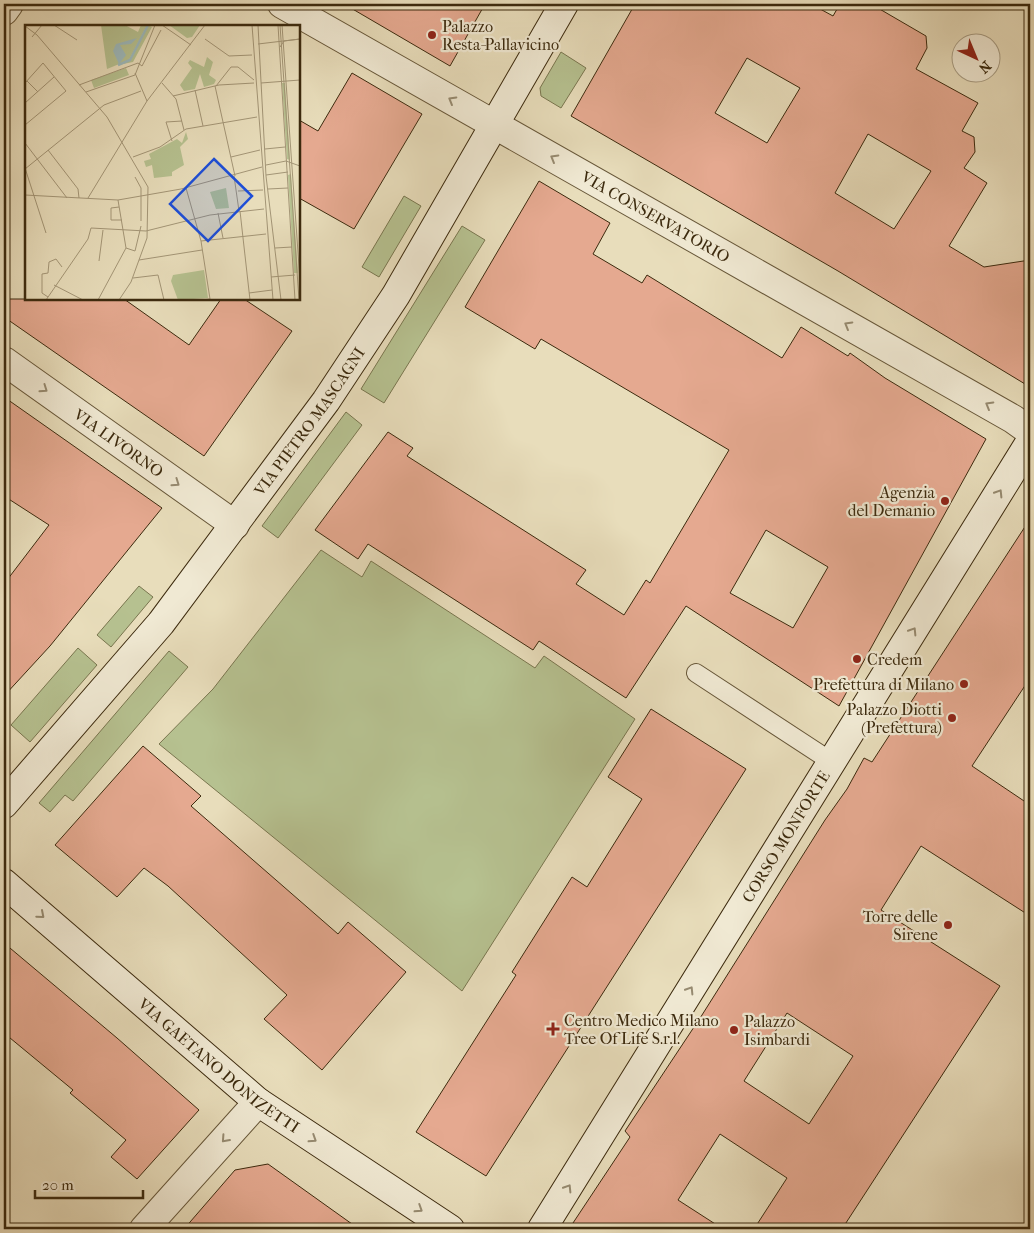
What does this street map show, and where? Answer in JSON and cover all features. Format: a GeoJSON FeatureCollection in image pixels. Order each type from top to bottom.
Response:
{"type":"FeatureCollection","features":[{"type":"Feature","properties":{"kind":"street"},"geometry":{"type":"LineString","coordinates":[[4,11],[9,4]]}},
{"type":"Feature","properties":{"kind":"street","name":"VIA CONSERVATORIO"},"geometry":{"type":"LineString","coordinates":[[282,4],[1013,419],[1030,431]]}},
{"type":"Feature","properties":{"kind":"street","name":"VIA PIETRO MASCAGNI"},"geometry":{"type":"LineString","coordinates":[[4,804],[161,623],[326,401],[396,295],[564,4]]}},
{"type":"Feature","properties":{"kind":"street","name":"VIA LIVORNO"},"geometry":{"type":"LineString","coordinates":[[4,360],[235,525]]}},
{"type":"Feature","properties":{"kind":"street","name":"CORSO MONFORTE"},"geometry":{"type":"LineString","coordinates":[[542,1229],[1030,442]]}},
{"type":"Feature","properties":{"kind":"street","name":"VIA GAETANO DONIZETTI"},"geometry":{"type":"LineString","coordinates":[[4,883],[258,1102],[450,1229]]}},
{"type":"Feature","properties":{"kind":"street"},"geometry":{"type":"LineString","coordinates":[[144,1229],[258,1102]]}},
{"type":"Feature","properties":{"kind":"lane"},"geometry":{"type":"LineString","coordinates":[[696,673],[832,762]]}},
{"type":"Feature","properties":{"kind":"green space"},"geometry":{"type":"Polygon","coordinates":[[[561,52],[586,68],[561,108],[541,96],[540,88],[561,52]]]}},
{"type":"Feature","properties":{"kind":"green space"},"geometry":{"type":"Polygon","coordinates":[[[404,196],[421,206],[379,277],[362,267],[404,196]]]}},
{"type":"Feature","properties":{"kind":"green space"},"geometry":{"type":"Polygon","coordinates":[[[462,226],[485,240],[384,403],[361,389],[462,226]]]}},
{"type":"Feature","properties":{"kind":"green space"},"geometry":{"type":"Polygon","coordinates":[[[346,412],[362,425],[278,538],[262,526],[346,412]]]}},
{"type":"Feature","properties":{"kind":"green space"},"geometry":{"type":"Polygon","coordinates":[[[321,550],[362,577],[371,561],[535,668],[544,656],[635,719],[462,991],[159,744],[213,689],[321,550]]]}},
{"type":"Feature","properties":{"kind":"green space"},"geometry":{"type":"Polygon","coordinates":[[[139,586],[153,597],[111,647],[97,635],[139,586]]]}},
{"type":"Feature","properties":{"kind":"green space"},"geometry":{"type":"Polygon","coordinates":[[[78,648],[97,665],[30,742],[11,725],[78,648]]]}},
{"type":"Feature","properties":{"kind":"green space"},"geometry":{"type":"Polygon","coordinates":[[[169,651],[188,667],[73,801],[65,795],[50,812],[39,803],[169,651]]]}},
{"type":"Feature","properties":{"kind":"building","name":"Palazzo Resta-Pallavicino"},"geometry":{"type":"Polygon","coordinates":[[[344,4],[485,4],[450,66],[344,4]]]}},
{"type":"Feature","properties":{"kind":"building"},"geometry":{"type":"Polygon","coordinates":[[[635,4],[811,4],[833,16],[840,4],[871,4],[926,36],[927,48],[916,69],[978,103],[962,131],[974,137],[975,152],[964,168],[987,183],[949,246],[984,267],[1030,260],[1030,387],[838,271],[571,116],[635,4]],[[747,58],[715,113],[767,143],[800,88],[747,58]],[[868,134],[835,193],[894,229],[931,171],[868,134]]]}},
{"type":"Feature","properties":{"kind":"building"},"geometry":{"type":"Polygon","coordinates":[[[352,73],[422,114],[354,229],[300,199],[300,121],[318,131],[352,73]]]}},
{"type":"Feature","properties":{"kind":"building"},"geometry":{"type":"Polygon","coordinates":[[[539,181],[610,223],[593,254],[642,283],[647,275],[782,358],[801,327],[848,356],[850,353],[885,378],[986,439],[839,706],[686,606],[626,698],[539,641],[533,650],[368,544],[358,559],[315,530],[388,432],[413,448],[407,456],[586,570],[576,584],[624,615],[646,580],[650,583],[729,450],[541,339],[535,349],[465,307],[539,181]],[[766,530],[730,593],[793,628],[828,567],[766,530]]]}},
{"type":"Feature","properties":{"kind":"building"},"geometry":{"type":"Polygon","coordinates":[[[4,299],[125,300],[189,345],[220,300],[246,300],[292,331],[204,456],[4,317],[4,299]]]}},
{"type":"Feature","properties":{"kind":"building"},"geometry":{"type":"Polygon","coordinates":[[[4,397],[162,508],[50,646],[4,696],[4,584],[49,525],[4,496],[4,397]]]}},
{"type":"Feature","properties":{"kind":"building","name":"Palazzo Isimbardi"},"geometry":{"type":"Polygon","coordinates":[[[1030,519],[1030,678],[972,766],[1030,805],[1030,916],[921,846],[881,910],[1000,986],[842,1229],[754,1229],[787,1178],[720,1134],[678,1200],[723,1229],[569,1229],[630,1137],[625,1131],[702,1015],[825,820],[847,789],[864,758],[872,762],[1030,519]],[[787,1013],[744,1081],[809,1124],[853,1056],[787,1013]]]}},
{"type":"Feature","properties":{"kind":"building"},"geometry":{"type":"Polygon","coordinates":[[[651,709],[746,769],[486,1176],[416,1132],[516,975],[512,972],[572,877],[587,887],[642,799],[608,777],[651,709]]]}},
{"type":"Feature","properties":{"kind":"building"},"geometry":{"type":"Polygon","coordinates":[[[143,746],[201,796],[191,806],[338,934],[348,922],[406,972],[322,1070],[264,1019],[287,995],[168,886],[144,868],[117,897],[55,845],[143,746]]]}},
{"type":"Feature","properties":{"kind":"building"},"geometry":{"type":"Polygon","coordinates":[[[4,943],[199,1110],[137,1179],[111,1157],[126,1140],[70,1093],[73,1090],[4,1033],[4,943]]]}},
{"type":"Feature","properties":{"kind":"building"},"geometry":{"type":"Polygon","coordinates":[[[268,1164],[359,1229],[184,1229],[235,1170],[268,1164]]]}},
{"type":"Feature","properties":{"kind":"place","name":"Palazzo Resta-Pallavicino"},"geometry":{"type":"Point","coordinates":[432,35]}},
{"type":"Feature","properties":{"kind":"place","name":"Agenzia del Demanio"},"geometry":{"type":"Point","coordinates":[945,501]}},
{"type":"Feature","properties":{"kind":"place","name":"Credem"},"geometry":{"type":"Point","coordinates":[857,659]}},
{"type":"Feature","properties":{"kind":"place","name":"Prefettura di Milano"},"geometry":{"type":"Point","coordinates":[964,684]}},
{"type":"Feature","properties":{"kind":"place","name":"Palazzo Diotti (Prefettura)"},"geometry":{"type":"Point","coordinates":[952,718]}},
{"type":"Feature","properties":{"kind":"place","name":"Torre delle Sirene"},"geometry":{"type":"Point","coordinates":[948,925]}},
{"type":"Feature","properties":{"kind":"place","name":"Centro Medico Milano Tree Of Life S.r.l."},"geometry":{"type":"Point","coordinates":[553,1029]}},
{"type":"Feature","properties":{"kind":"place","name":"Palazzo Isimbardi"},"geometry":{"type":"Point","coordinates":[734,1030]}}]}
